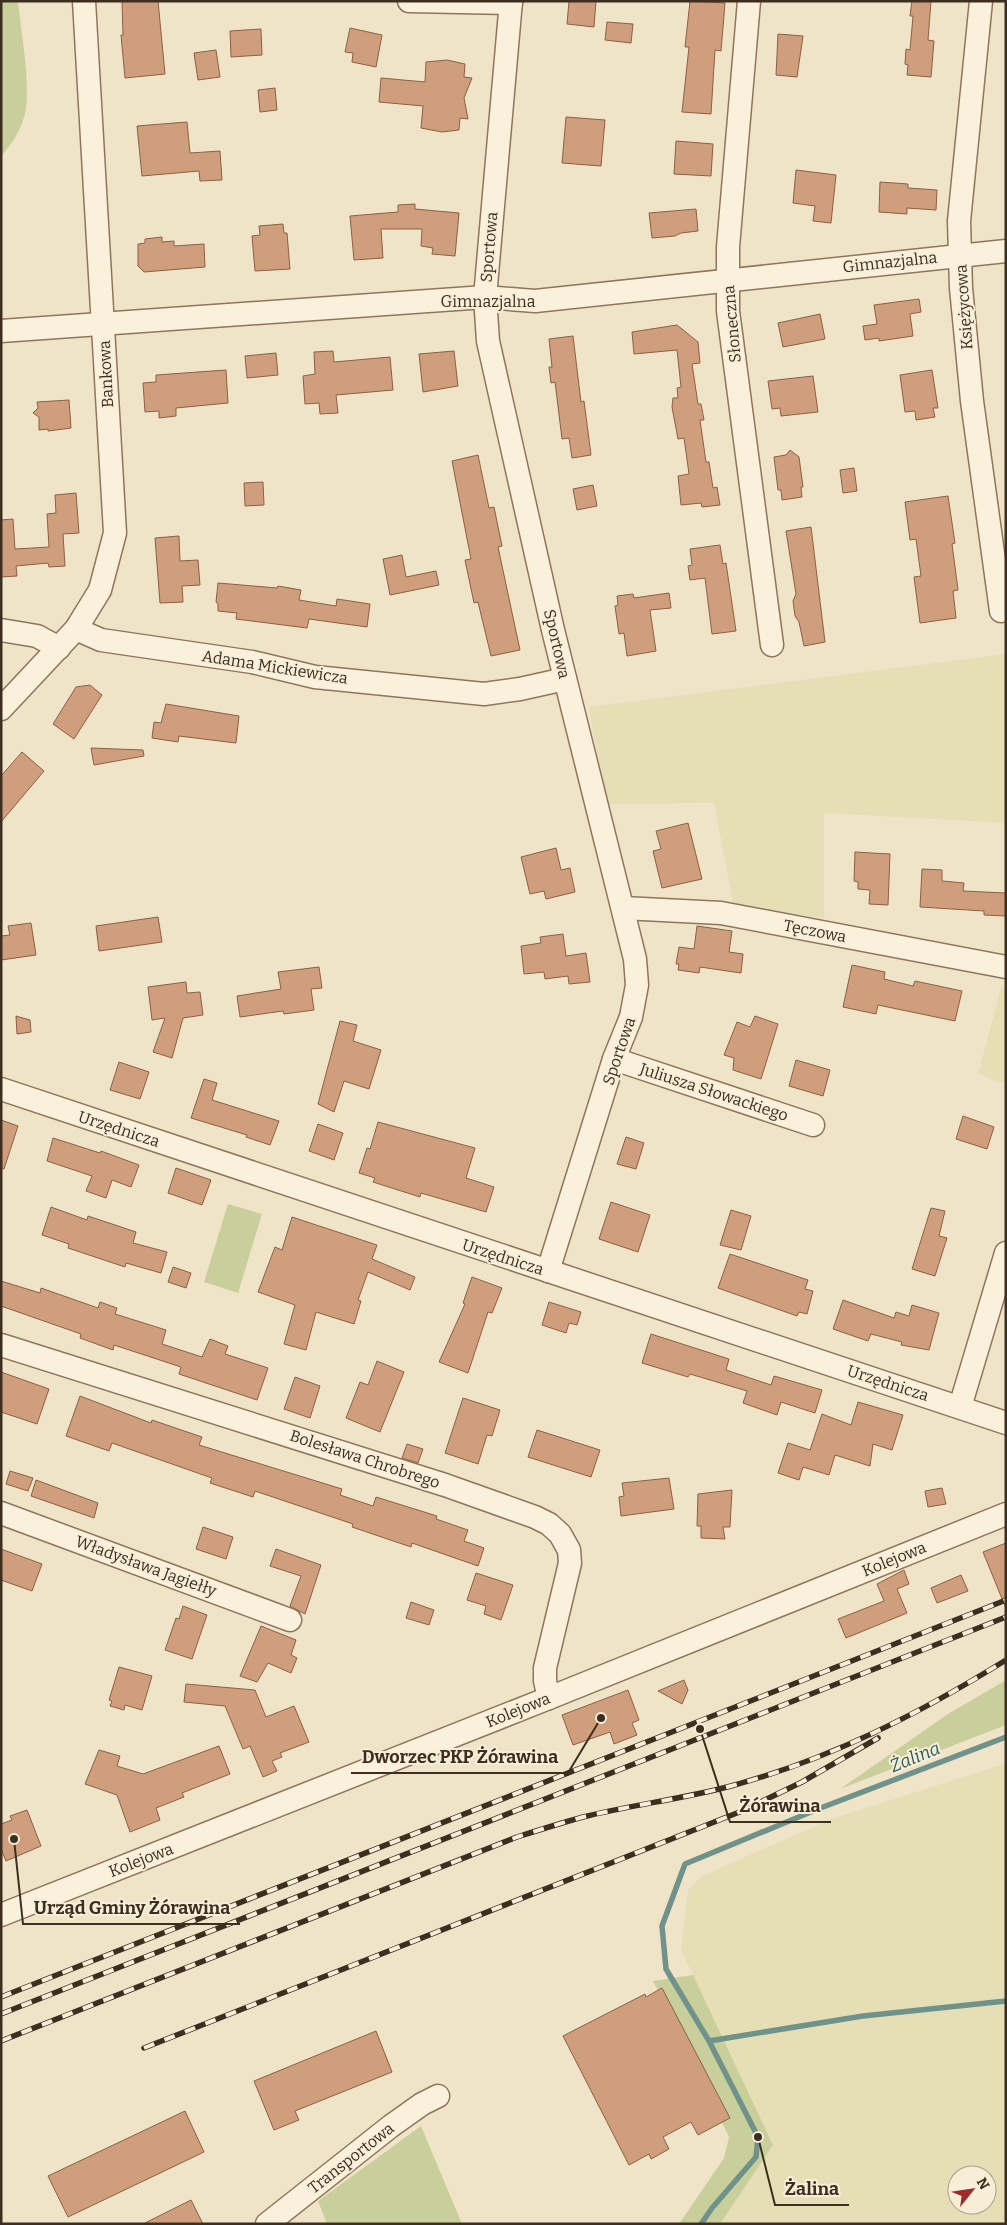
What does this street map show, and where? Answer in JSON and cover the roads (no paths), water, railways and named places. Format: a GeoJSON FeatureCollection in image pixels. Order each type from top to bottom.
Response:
{"type":"FeatureCollection","features":[{"type":"Feature","properties":{"kind":"street","name":"Bankowa"},"geometry":{"type":"LineString","coordinates":[[1,709],[76,629],[100,590],[115,533],[84,1]]}},
{"type":"Feature","properties":{"kind":"street"},"geometry":{"type":"LineString","coordinates":[[409,1],[511,2]]}},
{"type":"Feature","properties":{"kind":"street","name":"Słoneczna"},"geometry":{"type":"LineString","coordinates":[[749,1],[728,247],[728,312],[772,645]]}},
{"type":"Feature","properties":{"kind":"street","name":"Księżycowa"},"geometry":{"type":"LineString","coordinates":[[980,1],[959,221],[961,288],[972,401],[1001,611]]}},
{"type":"Feature","properties":{"kind":"street","name":"Sportowa"},"geometry":{"type":"LineString","coordinates":[[511,2],[485,298],[488,341],[565,679],[635,959],[637,985],[632,1017],[614,1059],[548,1272]]}},
{"type":"Feature","properties":{"kind":"street","name":"Gimnazjalna"},"geometry":{"type":"LineString","coordinates":[[1,331],[485,298],[535,301],[960,254],[1006,251]]}},
{"type":"Feature","properties":{"kind":"street","name":"Adama Mickiewicza"},"geometry":{"type":"LineString","coordinates":[[76,629],[101,640],[252,662],[315,677],[484,694],[520,689],[565,679]]}},
{"type":"Feature","properties":{"kind":"street"},"geometry":{"type":"LineString","coordinates":[[1,630],[36,636],[59,648]]}},
{"type":"Feature","properties":{"kind":"street","name":"Tęczowa"},"geometry":{"type":"LineString","coordinates":[[623,908],[720,913],[1006,967]]}},
{"type":"Feature","properties":{"kind":"street","name":"Juliusza Słowackiego"},"geometry":{"type":"LineString","coordinates":[[614,1059],[813,1125]]}},
{"type":"Feature","properties":{"kind":"street","name":"Urzędnicza"},"geometry":{"type":"LineString","coordinates":[[1,1089],[1006,1423]]}},
{"type":"Feature","properties":{"kind":"street"},"geometry":{"type":"LineString","coordinates":[[960,1407],[1006,1253]]}},
{"type":"Feature","properties":{"kind":"street","name":"Bolesława Chrobrego"},"geometry":{"type":"LineString","coordinates":[[1,1345],[445,1485],[535,1517],[549,1524],[560,1534],[569,1550],[570,1563],[544,1668],[544,1681],[549,1698]]}},
{"type":"Feature","properties":{"kind":"street","name":"Władysława Jagiełły"},"geometry":{"type":"LineString","coordinates":[[1,1513],[290,1620]]}},
{"type":"Feature","properties":{"kind":"street","name":"Kolejowa"},"geometry":{"type":"LineString","coordinates":[[1,1915],[549,1698],[1006,1514]]}},
{"type":"Feature","properties":{"kind":"street","name":"Transportowa"},"geometry":{"type":"LineString","coordinates":[[267,2224],[391,2126],[422,2104],[438,2096]]}},
{"type":"Feature","properties":{"kind":"waterway","name":"Żalina"},"geometry":{"type":"LineString","coordinates":[[701,2224],[712,2208],[756,2157],[758,2137],[709,2041],[666,1969],[662,1926],[685,1864],[818,1809],[1006,1737]]}},
{"type":"Feature","properties":{"kind":"waterway"},"geometry":{"type":"LineString","coordinates":[[709,2041],[863,2016],[1006,2001]]}},
{"type":"Feature","properties":{"kind":"railway"},"geometry":{"type":"LineString","coordinates":[[1,1997],[1006,1600]]}},
{"type":"Feature","properties":{"kind":"railway"},"geometry":{"type":"LineString","coordinates":[[1,2014],[1006,1617]]}},
{"type":"Feature","properties":{"kind":"railway"},"geometry":{"type":"LineString","coordinates":[[1,2041],[517,1837],[583,1817],[731,1786],[804,1763],[839,1749],[907,1716],[1006,1660]]}},
{"type":"Feature","properties":{"kind":"railway"},"geometry":{"type":"LineString","coordinates":[[144,2048],[742,1811],[802,1782],[878,1738]]}},
{"type":"Feature","properties":{"kind":"place","name":"Dworzec PKP Żórawina"},"geometry":{"type":"Point","coordinates":[601,1718]}},
{"type":"Feature","properties":{"kind":"place","name":"Żórawina"},"geometry":{"type":"Point","coordinates":[700,1729]}},
{"type":"Feature","properties":{"kind":"place","name":"Urząd Gminy Żórawina"},"geometry":{"type":"Point","coordinates":[14,1839]}},
{"type":"Feature","properties":{"kind":"place","name":"Żalina"},"geometry":{"type":"Point","coordinates":[758,2137]}}]}
